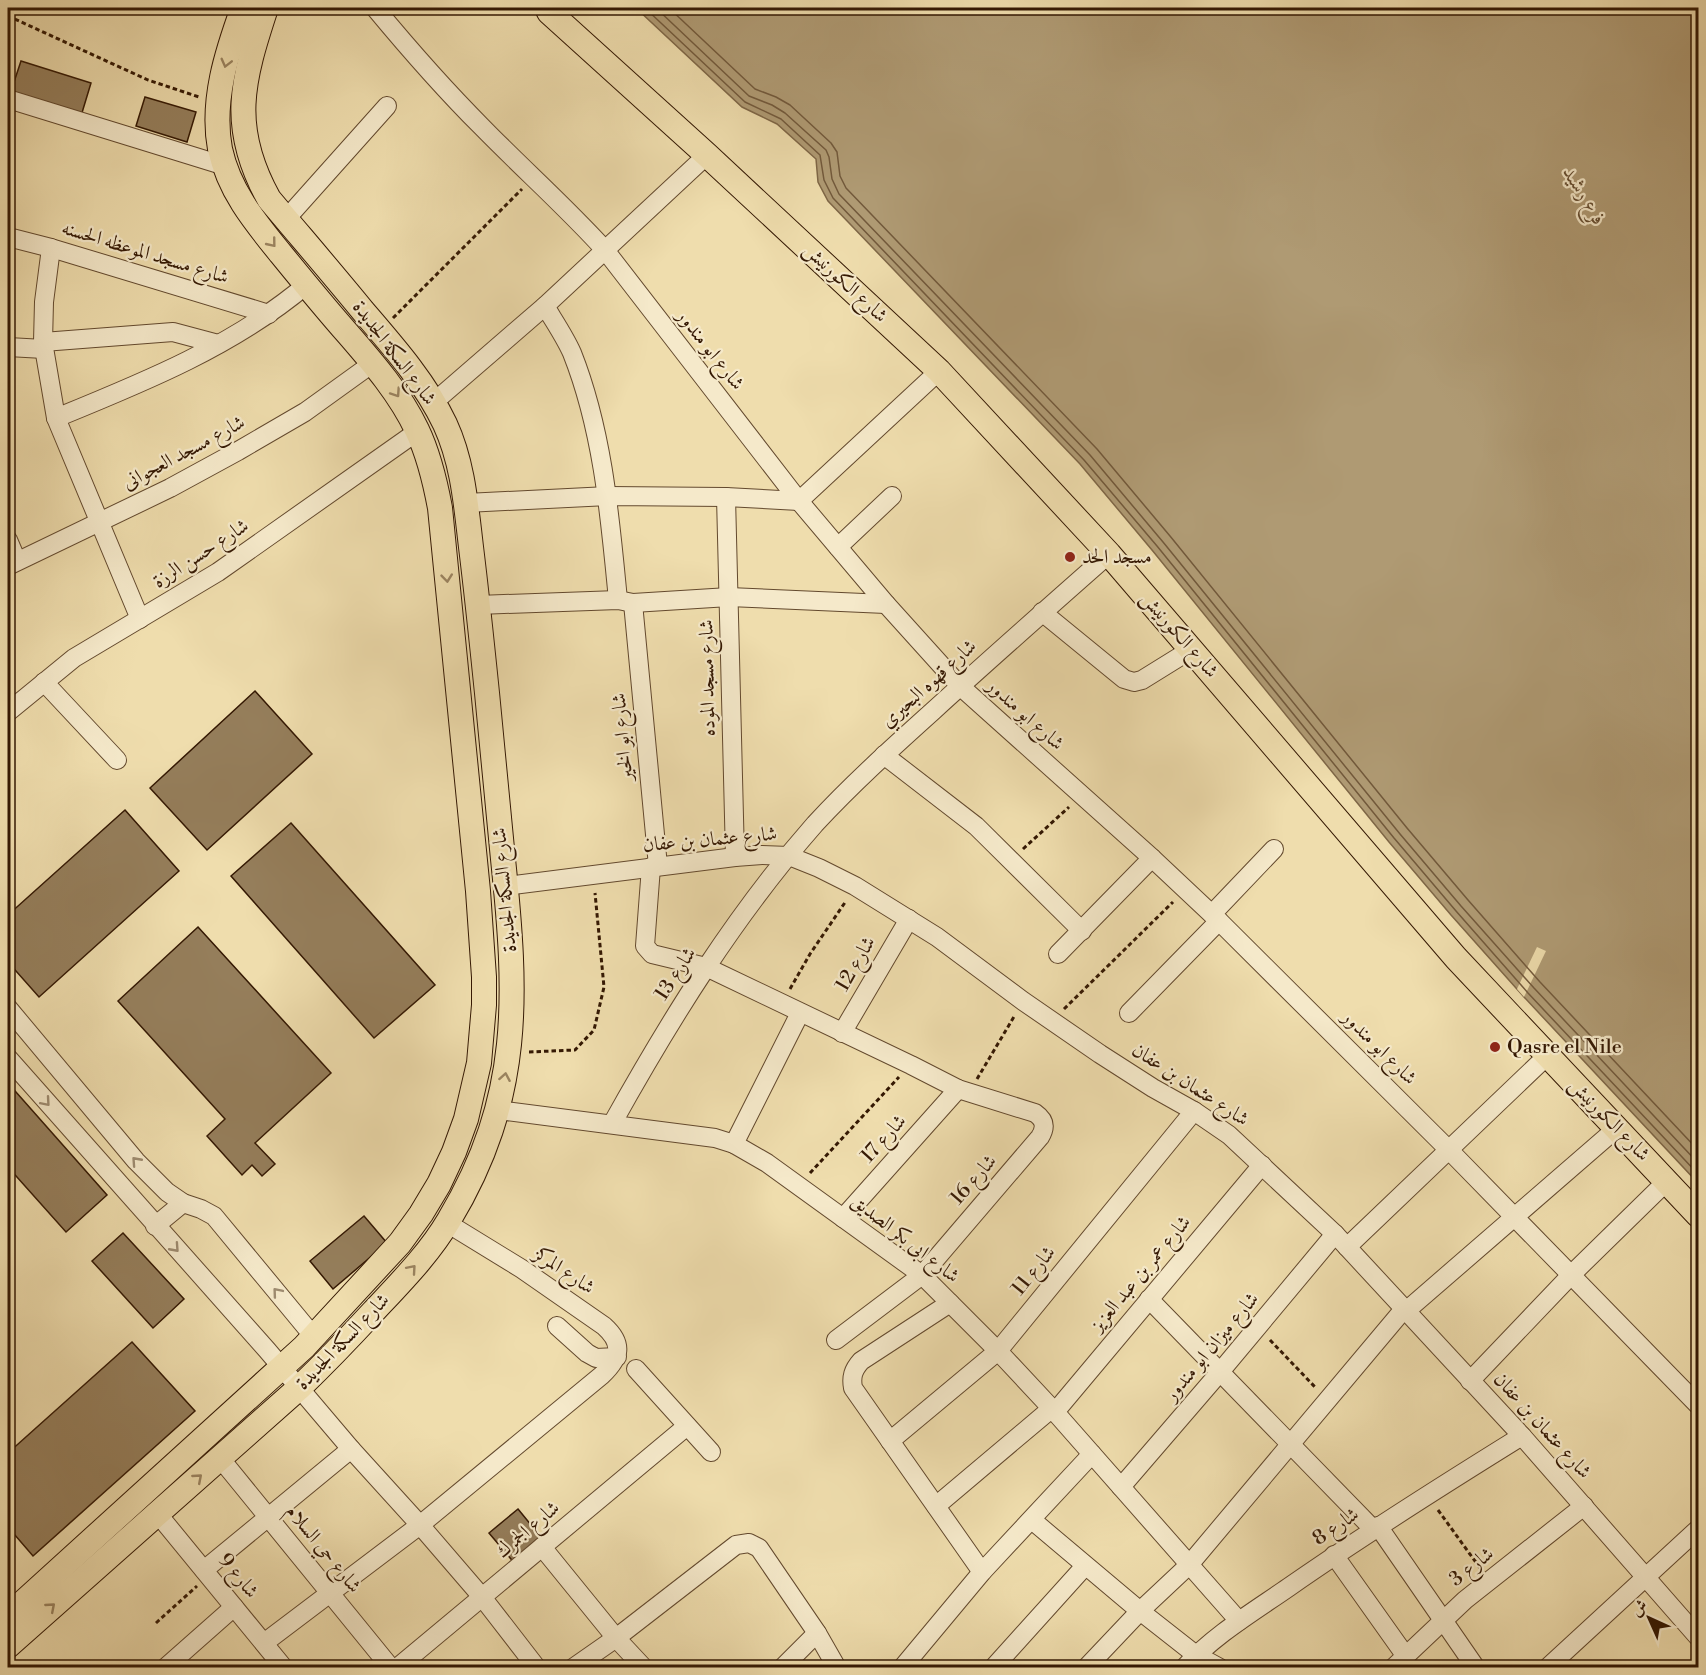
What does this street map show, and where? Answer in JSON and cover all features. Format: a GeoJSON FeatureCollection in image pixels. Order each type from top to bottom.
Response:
{"type":"FeatureCollection","features":[{"type":"Feature","properties":{"kind":"main road","name":"شارع السكة الجديدة"},"geometry":{"type":"LineString","coordinates":[[8,1616],[282,1368],[400,1243],[439,1184],[454,1152],[473,1091],[483,1034],[484,977],[478,891],[440,508],[428,456],[418,431],[397,395],[373,363],[306,285],[245,208],[235,191],[220,149],[219,100],[231,44],[243,8]]}},
{"type":"Feature","properties":{"kind":"main road","name":"شارع السكة الجديدة"},"geometry":{"type":"LineString","coordinates":[[8,1646],[298,1388],[397,1287],[424,1256],[468,1187],[485,1149],[498,1110],[509,1053],[513,974],[506,886],[478,605],[462,476],[456,451],[434,402],[380,331],[269,199],[256,175],[247,150],[242,123],[243,96],[247,70],[266,8]]}},
{"type":"Feature","properties":{"kind":"main road","name":"شارع الكورنيش"},"geometry":{"type":"LineString","coordinates":[[541,9],[707,155],[939,371],[1108,554],[1192,649],[1456,958],[1698,1215]]}},
{"type":"Feature","properties":{"kind":"street","name":"شارع ابو مندور"},"geometry":{"type":"LineString","coordinates":[[375,8],[425,67],[482,128],[534,177],[605,250],[799,501],[886,604],[960,686],[1215,917],[1515,1216],[1698,1405]]}},
{"type":"Feature","properties":{"kind":"street"},"geometry":{"type":"LineString","coordinates":[[8,99],[225,166]]}},
{"type":"Feature","properties":{"kind":"street"},"geometry":{"type":"LineString","coordinates":[[286,219],[387,106]]}},
{"type":"Feature","properties":{"kind":"street"},"geometry":{"type":"LineString","coordinates":[[434,402],[545,306],[707,155]]}},
{"type":"Feature","properties":{"kind":"street","name":"شارع مسجد الموعظه الحسنه"},"geometry":{"type":"LineString","coordinates":[[8,237],[269,314]]}},
{"type":"Feature","properties":{"kind":"street"},"geometry":{"type":"LineString","coordinates":[[51,248],[44,302],[43,346],[56,418],[141,619]]}},
{"type":"Feature","properties":{"kind":"street"},"geometry":{"type":"LineString","coordinates":[[56,418],[132,387],[218,344],[269,314],[306,285]]}},
{"type":"Feature","properties":{"kind":"street","name":"شارع ابو الخير"},"geometry":{"type":"LineString","coordinates":[[545,306],[571,351],[585,389],[608,496],[626,602],[654,867],[645,945],[652,954],[706,967]]}},
{"type":"Feature","properties":{"kind":"street"},"geometry":{"type":"LineString","coordinates":[[8,346],[43,346],[173,332],[218,344]]}},
{"type":"Feature","properties":{"kind":"street","name":"شارع مسجد العجوانى"},"geometry":{"type":"LineString","coordinates":[[12,564],[238,451],[305,412],[373,363]]}},
{"type":"Feature","properties":{"kind":"street"},"geometry":{"type":"LineString","coordinates":[[466,503],[608,496],[799,501],[939,371]]}},
{"type":"Feature","properties":{"kind":"street","name":"شارع حسن الرزة"},"geometry":{"type":"LineString","coordinates":[[8,712],[90,648],[218,572],[418,431]]}},
{"type":"Feature","properties":{"kind":"street"},"geometry":{"type":"LineString","coordinates":[[838,547],[892,496]]}},
{"type":"Feature","properties":{"kind":"street","name":"شارع مسجد الموده"},"geometry":{"type":"LineString","coordinates":[[726,498],[735,857]]}},
{"type":"Feature","properties":{"kind":"street"},"geometry":{"type":"LineString","coordinates":[[8,540],[12,564]]}},
{"type":"Feature","properties":{"kind":"street","name":"شارع قهوه البحيري"},"geometry":{"type":"LineString","coordinates":[[789,856],[837,802],[884,755],[1108,554]]}},
{"type":"Feature","properties":{"kind":"street"},"geometry":{"type":"LineString","coordinates":[[478,605],[729,597],[886,604]]}},
{"type":"Feature","properties":{"kind":"street"},"geometry":{"type":"LineString","coordinates":[[1042,612],[1124,679],[1134,682],[1142,680],[1192,649]]}},
{"type":"Feature","properties":{"kind":"street"},"geometry":{"type":"LineString","coordinates":[[44,682],[117,760]]}},
{"type":"Feature","properties":{"kind":"street"},"geometry":{"type":"LineString","coordinates":[[884,755],[976,826],[1082,932]]}},
{"type":"Feature","properties":{"kind":"street"},"geometry":{"type":"LineString","coordinates":[[1129,1013],[1274,849]]}},
{"type":"Feature","properties":{"kind":"street","name":"شارع عثمان بن عفان"},"geometry":{"type":"LineString","coordinates":[[506,886],[735,857],[789,856],[855,886],[909,919],[1052,1021],[1229,1135],[1262,1165],[1341,1241],[1522,1436],[1698,1637]]}},
{"type":"Feature","properties":{"kind":"street","name":"شارع 13"},"geometry":{"type":"LineString","coordinates":[[612,1124],[658,1043],[706,967],[789,856]]}},
{"type":"Feature","properties":{"kind":"street"},"geometry":{"type":"LineString","coordinates":[[1058,954],[1152,858]]}},
{"type":"Feature","properties":{"kind":"street","name":"شارع 12"},"geometry":{"type":"LineString","coordinates":[[842,1033],[909,919]]}},
{"type":"Feature","properties":{"kind":"street"},"geometry":{"type":"LineString","coordinates":[[706,967],[964,1092]]}},
{"type":"Feature","properties":{"kind":"street"},"geometry":{"type":"LineString","coordinates":[[8,1008],[136,1161],[167,1192],[183,1203],[214,1216],[314,1336]]}},
{"type":"Feature","properties":{"kind":"street"},"geometry":{"type":"LineString","coordinates":[[734,1144],[800,1012]]}},
{"type":"Feature","properties":{"kind":"street"},"geometry":{"type":"LineString","coordinates":[[8,1036],[22,1024]]}},
{"type":"Feature","properties":{"kind":"street","name":"شارع ميزان ابو مندور"},"geometry":{"type":"LineString","coordinates":[[1120,1487],[1258,1328],[1341,1241],[1449,1150],[1548,1055]]}},
{"type":"Feature","properties":{"kind":"street"},"geometry":{"type":"LineString","coordinates":[[8,1058],[420,1525],[482,1597],[537,1668]]}},
{"type":"Feature","properties":{"kind":"street","name":"شارع 16"},"geometry":{"type":"LineString","coordinates":[[922,1275],[1044,1131],[1041,1117],[1035,1113],[964,1092]]}},
{"type":"Feature","properties":{"kind":"street","name":"شارع 17"},"geometry":{"type":"LineString","coordinates":[[843,1218],[964,1092]]}},
{"type":"Feature","properties":{"kind":"street","name":"شارع ابى بكر الصديق"},"geometry":{"type":"LineString","coordinates":[[498,1110],[696,1134],[734,1144],[751,1152],[922,1275],[1053,1410],[1239,1621]]}},
{"type":"Feature","properties":{"kind":"street","name":"شارع 11"},"geometry":{"type":"LineString","coordinates":[[890,1441],[998,1351],[1194,1111]]}},
{"type":"Feature","properties":{"kind":"street"},"geometry":{"type":"LineString","coordinates":[[1086,1668],[1140,1611],[1189,1565],[1405,1310],[1617,1128]]}},
{"type":"Feature","properties":{"kind":"street","name":"شارع عمر بن عبد العزيز"},"geometry":{"type":"LineString","coordinates":[[936,1506],[1053,1410],[1262,1165]]}},
{"type":"Feature","properties":{"kind":"street"},"geometry":{"type":"LineString","coordinates":[[1470,1381],[1572,1274],[1667,1181]]}},
{"type":"Feature","properties":{"kind":"street"},"geometry":{"type":"LineString","coordinates":[[155,1226],[183,1203]]}},
{"type":"Feature","properties":{"kind":"street","name":"شارع المركز"},"geometry":{"type":"LineString","coordinates":[[447,1223],[522,1269],[604,1326],[613,1334],[618,1345],[617,1357]]}},
{"type":"Feature","properties":{"kind":"street"},"geometry":{"type":"LineString","coordinates":[[836,1340],[922,1275]]}},
{"type":"Feature","properties":{"kind":"street"},"geometry":{"type":"LineString","coordinates":[[1149,1299],[1375,1528],[1476,1668]]}},
{"type":"Feature","properties":{"kind":"street"},"geometry":{"type":"LineString","coordinates":[[951,1303],[861,1361],[852,1374],[853,1388],[982,1572]]}},
{"type":"Feature","properties":{"kind":"street"},"geometry":{"type":"LineString","coordinates":[[557,1326],[587,1353],[596,1358],[617,1357]]}},
{"type":"Feature","properties":{"kind":"street"},"geometry":{"type":"LineString","coordinates":[[264,1643],[420,1525],[602,1376],[617,1357]]}},
{"type":"Feature","properties":{"kind":"street"},"geometry":{"type":"LineString","coordinates":[[636,1369],[711,1452]]}},
{"type":"Feature","properties":{"kind":"street","name":"شارع الجمرك"},"geometry":{"type":"LineString","coordinates":[[397,1668],[687,1426]]}},
{"type":"Feature","properties":{"kind":"street","name":"شارع 8"},"geometry":{"type":"LineString","coordinates":[[1190,1661],[1239,1621],[1334,1555],[1522,1436]]}},
{"type":"Feature","properties":{"kind":"street"},"geometry":{"type":"LineString","coordinates":[[206,1573],[351,1449]]}},
{"type":"Feature","properties":{"kind":"street"},"geometry":{"type":"LineString","coordinates":[[902,1668],[982,1572],[1092,1454]]}},
{"type":"Feature","properties":{"kind":"street","name":"شارع حي السلام"},"geometry":{"type":"LineString","coordinates":[[220,1458],[391,1668]]}},
{"type":"Feature","properties":{"kind":"street","name":"شارع 3"},"geometry":{"type":"LineString","coordinates":[[1399,1661],[1442,1620],[1584,1506]]}},
{"type":"Feature","properties":{"kind":"street","name":"شارع 9"},"geometry":{"type":"LineString","coordinates":[[157,1513],[284,1668]]}},
{"type":"Feature","properties":{"kind":"street"},"geometry":{"type":"LineString","coordinates":[[1032,1520],[1140,1611],[1190,1661],[1220,1668]]}},
{"type":"Feature","properties":{"kind":"street"},"geometry":{"type":"LineString","coordinates":[[1546,1668],[1698,1529]]}},
{"type":"Feature","properties":{"kind":"street"},"geometry":{"type":"LineString","coordinates":[[573,1668],[616,1638],[736,1545],[749,1543],[759,1548],[837,1668]]}},
{"type":"Feature","properties":{"kind":"street"},"geometry":{"type":"LineString","coordinates":[[542,1547],[616,1638],[644,1668]]}},
{"type":"Feature","properties":{"kind":"street"},"geometry":{"type":"LineString","coordinates":[[1334,1555],[1399,1661]]}},
{"type":"Feature","properties":{"kind":"street"},"geometry":{"type":"LineString","coordinates":[[993,1668],[1085,1566]]}},
{"type":"Feature","properties":{"kind":"street"},"geometry":{"type":"LineString","coordinates":[[165,1668],[234,1606]]}},
{"type":"Feature","properties":{"kind":"street"},"geometry":{"type":"LineString","coordinates":[[782,1668],[817,1634]]}},
{"type":"Feature","properties":{"kind":"path"},"geometry":{"type":"LineString","coordinates":[[8,16],[148,80],[207,99],[219,100]]}},
{"type":"Feature","properties":{"kind":"path"},"geometry":{"type":"LineString","coordinates":[[380,331],[534,177]]}},
{"type":"Feature","properties":{"kind":"path"},"geometry":{"type":"LineString","coordinates":[[1010,860],[1081,796]]}},
{"type":"Feature","properties":{"kind":"path"},"geometry":{"type":"LineString","coordinates":[[509,1053],[575,1050],[594,1030],[604,987],[593,874]]}},
{"type":"Feature","properties":{"kind":"path"},"geometry":{"type":"LineString","coordinates":[[782,1004],[810,954],[855,886]]}},
{"type":"Feature","properties":{"kind":"path"},"geometry":{"type":"LineString","coordinates":[[1052,1021],[1186,890]]}},
{"type":"Feature","properties":{"kind":"path"},"geometry":{"type":"LineString","coordinates":[[964,1092],[1023,1001]]}},
{"type":"Feature","properties":{"kind":"path"},"geometry":{"type":"LineString","coordinates":[[798,1185],[911,1065]]}},
{"type":"Feature","properties":{"kind":"path"},"geometry":{"type":"LineString","coordinates":[[1258,1328],[1328,1400]]}},
{"type":"Feature","properties":{"kind":"path"},"geometry":{"type":"LineString","coordinates":[[1427,1495],[1490,1581]]}},
{"type":"Feature","properties":{"kind":"path"},"geometry":{"type":"LineString","coordinates":[[156,1623],[206,1573]]}},
{"type":"Feature","properties":{"kind":"water","name":"فرع رشيد"},"geometry":{"type":"Polygon","coordinates":[[[636,8],[1698,8],[1698,1183],[1524,997],[1451,915],[1080,464],[828,201],[818,182],[816,159],[777,124],[742,107],[636,8]]]}},
{"type":"Feature","properties":{"kind":"pier"},"geometry":{"type":"Polygon","coordinates":[[[1537,947],[1546,951],[1524,997],[1517,989],[1537,947]]]}},
{"type":"Feature","properties":{"kind":"building"},"geometry":{"type":"Polygon","coordinates":[[[21,61],[91,83],[81,116],[10,94],[21,61]]]}},
{"type":"Feature","properties":{"kind":"building"},"geometry":{"type":"Polygon","coordinates":[[[145,97],[196,112],[187,142],[136,126],[145,97]]]}},
{"type":"Feature","properties":{"kind":"building"},"geometry":{"type":"Polygon","coordinates":[[[255,691],[312,754],[207,850],[150,788],[255,691]]]}},
{"type":"Feature","properties":{"kind":"building"},"geometry":{"type":"Polygon","coordinates":[[[125,810],[179,871],[39,997],[8,962],[8,915],[125,810]]]}},
{"type":"Feature","properties":{"kind":"building"},"geometry":{"type":"Polygon","coordinates":[[[291,823],[435,985],[374,1038],[231,876],[291,823]]]}},
{"type":"Feature","properties":{"kind":"building"},"geometry":{"type":"Polygon","coordinates":[[[198,927],[331,1073],[255,1143],[275,1164],[262,1176],[252,1165],[242,1175],[207,1136],[225,1119],[118,1001],[198,927]]]}},
{"type":"Feature","properties":{"kind":"building"},"geometry":{"type":"Polygon","coordinates":[[[8,1083],[107,1195],[66,1232],[8,1167],[8,1083]]]}},
{"type":"Feature","properties":{"kind":"building"},"geometry":{"type":"Polygon","coordinates":[[[364,1216],[387,1243],[333,1289],[310,1261],[364,1216]]]}},
{"type":"Feature","properties":{"kind":"building"},"geometry":{"type":"Polygon","coordinates":[[[123,1233],[184,1299],[153,1328],[92,1261],[123,1233]]]}},
{"type":"Feature","properties":{"kind":"building"},"geometry":{"type":"Polygon","coordinates":[[[132,1342],[195,1411],[33,1556],[8,1527],[8,1453],[132,1342]]]}},
{"type":"Feature","properties":{"kind":"building"},"geometry":{"type":"Polygon","coordinates":[[[518,1509],[545,1542],[516,1565],[489,1533],[518,1509]]]}},
{"type":"Feature","properties":{"kind":"place","name":"مسجد الحد"},"geometry":{"type":"Point","coordinates":[1070,557]}},
{"type":"Feature","properties":{"kind":"place","name":"Qasre el Nile"},"geometry":{"type":"Point","coordinates":[1495,1047]}}]}
